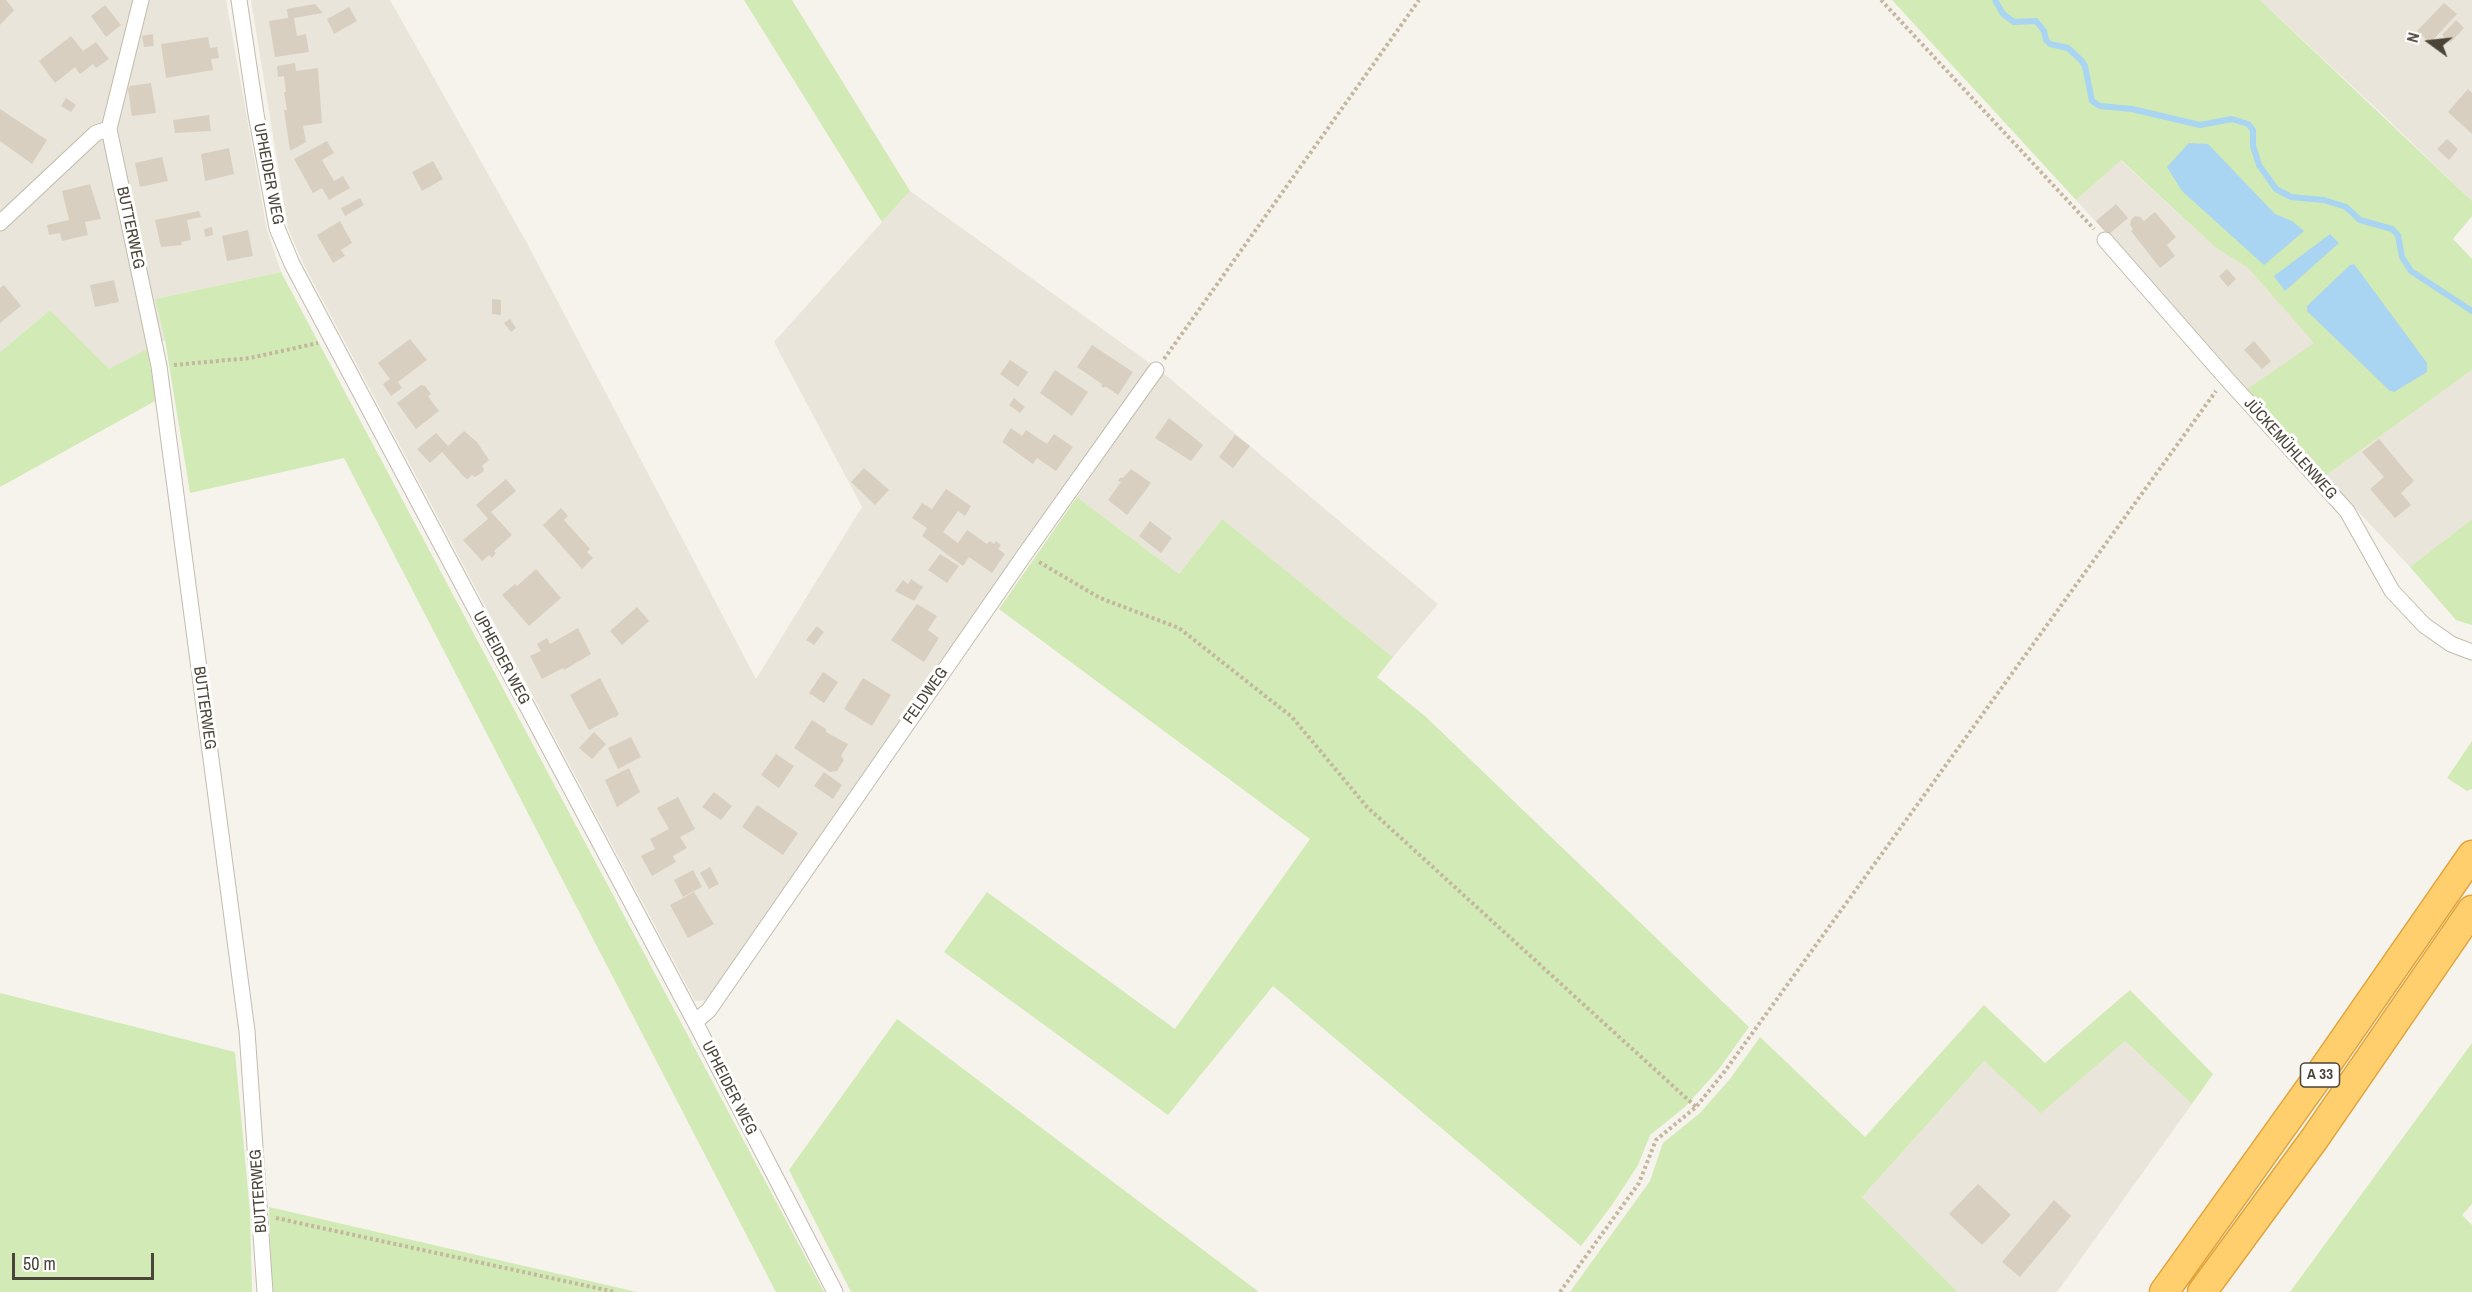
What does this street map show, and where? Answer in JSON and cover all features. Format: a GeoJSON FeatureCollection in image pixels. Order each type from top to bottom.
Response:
{"type":"FeatureCollection","features":[{"type":"Feature","properties":{"kind":"highway","name":"A 33"},"geometry":{"type":"LineString","coordinates":[[2164,1292],[2313,1084],[2472,855]]}},
{"type":"Feature","properties":{"kind":"highway","name":"A 33"},"geometry":{"type":"LineString","coordinates":[[2202,1292],[2314,1138],[2472,910]]}},
{"type":"Feature","properties":{"kind":"street","name":"BUTTERWEG"},"geometry":{"type":"LineString","coordinates":[[141,0],[108,129],[159,366],[247,1031],[265,1292]]}},
{"type":"Feature","properties":{"kind":"street","name":"UPHEIDER WEG"},"geometry":{"type":"LineString","coordinates":[[239,0],[256,114],[278,228],[292,264],[695,1022],[835,1292]]}},
{"type":"Feature","properties":{"kind":"street"},"geometry":{"type":"LineString","coordinates":[[0,223],[96,133],[108,129]]}},
{"type":"Feature","properties":{"kind":"street","name":"JÜCKEMÜHLENWEG"},"geometry":{"type":"LineString","coordinates":[[2105,240],[2347,511],[2392,591],[2424,624],[2451,644],[2472,652]]}},
{"type":"Feature","properties":{"kind":"street","name":"FELDWEG"},"geometry":{"type":"LineString","coordinates":[[695,1022],[709,1010],[1025,554],[1156,370]]}},
{"type":"Feature","properties":{"kind":"path"},"geometry":{"type":"LineString","coordinates":[[1156,370],[1419,0]]}},
{"type":"Feature","properties":{"kind":"path"},"geometry":{"type":"LineString","coordinates":[[1881,0],[2105,240]]}},
{"type":"Feature","properties":{"kind":"path"},"geometry":{"type":"LineString","coordinates":[[159,366],[250,358],[332,340]]}},
{"type":"Feature","properties":{"kind":"path"},"geometry":{"type":"LineString","coordinates":[[1560,1292],[1639,1183],[1656,1140],[1695,1107],[1725,1071],[2226,378]]}},
{"type":"Feature","properties":{"kind":"path"},"geometry":{"type":"LineString","coordinates":[[1025,554],[1100,598],[1179,628],[1292,717],[1367,807],[1695,1107]]}},
{"type":"Feature","properties":{"kind":"path"},"geometry":{"type":"LineString","coordinates":[[261,1215],[615,1292]]}},
{"type":"Feature","properties":{"kind":"shaded area"},"geometry":{"type":"Polygon","coordinates":[[[0,0],[226,0],[267,230],[281,272],[155,299],[165,340],[109,369],[50,310],[0,352],[0,0]]]}},
{"type":"Feature","properties":{"kind":"shaded area"},"geometry":{"type":"Polygon","coordinates":[[[251,0],[390,0],[528,245],[756,679],[862,507],[774,342],[910,191],[1151,364],[710,1000],[695,1001],[303,263],[288,228],[251,0]]]}},
{"type":"Feature","properties":{"kind":"shaded area"},"geometry":{"type":"Polygon","coordinates":[[[2260,0],[2472,0],[2472,201],[2380,112],[2260,0]]]}},
{"type":"Feature","properties":{"kind":"shaded area"},"geometry":{"type":"Polygon","coordinates":[[[2120,160],[2216,248],[2248,268],[2315,343],[2247,389],[2076,200],[2120,160]]]}},
{"type":"Feature","properties":{"kind":"shaded area"},"geometry":{"type":"Polygon","coordinates":[[[2472,370],[2472,519],[2410,567],[2325,476],[2472,370]]]}},
{"type":"Feature","properties":{"kind":"shaded area"},"geometry":{"type":"Polygon","coordinates":[[[1162,372],[1438,604],[1393,657],[1222,519],[1179,574],[1077,497],[1162,372]]]}},
{"type":"Feature","properties":{"kind":"shaded area"},"geometry":{"type":"Polygon","coordinates":[[[2125,1041],[2192,1104],[2057,1292],[1958,1292],[1862,1197],[1984,1061],[2041,1112],[2125,1041]]]}},
{"type":"Feature","properties":{"kind":"green space"},"geometry":{"type":"Polygon","coordinates":[[[744,0],[792,0],[910,191],[882,222],[744,0]]]}},
{"type":"Feature","properties":{"kind":"green space"},"geometry":{"type":"Polygon","coordinates":[[[1892,0],[2260,0],[2472,201],[2472,216],[2453,239],[2472,259],[2472,370],[2325,476],[2247,389],[2314,343],[2248,268],[2216,248],[2121,160],[2076,200],[1892,0]]]}},
{"type":"Feature","properties":{"kind":"green space"},"geometry":{"type":"Polygon","coordinates":[[[281,272],[824,1292],[776,1292],[344,458],[190,493],[165,340],[155,299],[281,272]]]}},
{"type":"Feature","properties":{"kind":"green space"},"geometry":{"type":"Polygon","coordinates":[[[50,310],[109,369],[147,349],[157,400],[0,487],[0,352],[50,310]]]}},
{"type":"Feature","properties":{"kind":"green space"},"geometry":{"type":"Polygon","coordinates":[[[1077,497],[1179,574],[1222,519],[1393,657],[1377,677],[1426,717],[1749,1027],[1719,1069],[1685,1107],[1650,1135],[1638,1165],[1581,1246],[1273,986],[1168,1115],[944,952],[987,892],[1175,1029],[1310,839],[999,609],[1077,497]]]}},
{"type":"Feature","properties":{"kind":"green space"},"geometry":{"type":"Polygon","coordinates":[[[2472,519],[2472,625],[2456,620],[2410,567],[2472,519]]]}},
{"type":"Feature","properties":{"kind":"green space"},"geometry":{"type":"Polygon","coordinates":[[[2472,741],[2472,789],[2467,791],[2447,778],[2472,741]]]}},
{"type":"Feature","properties":{"kind":"green space"},"geometry":{"type":"Polygon","coordinates":[[[2130,990],[2213,1074],[2192,1104],[2125,1041],[2041,1113],[1984,1061],[1862,1197],[1958,1292],[1570,1292],[1650,1181],[1663,1143],[1700,1113],[1730,1079],[1760,1037],[1865,1137],[1984,1005],[2045,1063],[2130,990]]]}},
{"type":"Feature","properties":{"kind":"green space"},"geometry":{"type":"Polygon","coordinates":[[[0,993],[235,1052],[250,1212],[252,1292],[0,1292],[0,993]]]}},
{"type":"Feature","properties":{"kind":"green space"},"geometry":{"type":"Polygon","coordinates":[[[897,1019],[1259,1292],[851,1292],[789,1170],[897,1019]]]}},
{"type":"Feature","properties":{"kind":"green space"},"geometry":{"type":"Polygon","coordinates":[[[2472,1043],[2472,1204],[2462,1215],[2472,1225],[2472,1292],[2290,1292],[2472,1043]]]}},
{"type":"Feature","properties":{"kind":"green space"},"geometry":{"type":"Polygon","coordinates":[[[269,1207],[637,1292],[272,1292],[269,1207]]]}},
{"type":"Feature","properties":{"kind":"water"},"geometry":{"type":"Polygon","coordinates":[[[2189,143],[2208,144],[2275,214],[2292,221],[2304,231],[2264,265],[2182,191],[2167,167],[2189,143]]]}},
{"type":"Feature","properties":{"kind":"water"},"geometry":{"type":"Polygon","coordinates":[[[2330,234],[2339,243],[2285,291],[2274,276],[2330,234]]]}},
{"type":"Feature","properties":{"kind":"water"},"geometry":{"type":"Polygon","coordinates":[[[2354,264],[2427,363],[2427,372],[2394,392],[2389,390],[2307,311],[2307,306],[2350,265],[2354,264]]]}},
{"type":"Feature","properties":{"kind":"building"},"geometry":{"type":"Polygon","coordinates":[[[0,0],[6,0],[14,10],[0,25],[0,0]]]}},
{"type":"Feature","properties":{"kind":"building"},"geometry":{"type":"Polygon","coordinates":[[[2444,3],[2457,14],[2430,43],[2417,31],[2444,3]]]}},
{"type":"Feature","properties":{"kind":"building"},"geometry":{"type":"Polygon","coordinates":[[[315,4],[323,13],[294,18],[297,36],[306,34],[309,52],[275,57],[269,21],[288,18],[287,9],[315,4]]]}},
{"type":"Feature","properties":{"kind":"building"},"geometry":{"type":"Polygon","coordinates":[[[105,5],[121,25],[106,37],[91,16],[105,5]]]}},
{"type":"Feature","properties":{"kind":"building"},"geometry":{"type":"Polygon","coordinates":[[[349,7],[357,21],[334,34],[327,19],[349,7]]]}},
{"type":"Feature","properties":{"kind":"building"},"geometry":{"type":"Polygon","coordinates":[[[2456,20],[2464,28],[2450,43],[2442,35],[2456,20]]]}},
{"type":"Feature","properties":{"kind":"building"},"geometry":{"type":"Polygon","coordinates":[[[153,34],[154,46],[144,47],[142,36],[153,34]]]}},
{"type":"Feature","properties":{"kind":"building"},"geometry":{"type":"Polygon","coordinates":[[[71,36],[83,51],[96,42],[109,59],[96,68],[93,64],[80,74],[75,67],[55,83],[39,61],[71,36]]]}},
{"type":"Feature","properties":{"kind":"building"},"geometry":{"type":"Polygon","coordinates":[[[208,37],[210,48],[217,47],[219,58],[211,59],[213,70],[166,78],[161,44],[208,37]]]}},
{"type":"Feature","properties":{"kind":"building"},"geometry":{"type":"Polygon","coordinates":[[[295,63],[296,71],[318,68],[322,123],[303,126],[306,142],[290,151],[284,110],[287,110],[284,76],[278,77],[277,66],[295,63]]]}},
{"type":"Feature","properties":{"kind":"building"},"geometry":{"type":"Polygon","coordinates":[[[151,83],[156,113],[132,116],[128,89],[130,86],[151,83]]]}},
{"type":"Feature","properties":{"kind":"building"},"geometry":{"type":"Polygon","coordinates":[[[2468,89],[2472,93],[2472,134],[2448,112],[2468,89]]]}},
{"type":"Feature","properties":{"kind":"building"},"geometry":{"type":"Polygon","coordinates":[[[66,98],[76,105],[71,112],[61,106],[66,98]]]}},
{"type":"Feature","properties":{"kind":"building"},"geometry":{"type":"Polygon","coordinates":[[[0,109],[47,140],[32,164],[0,141],[0,109]]]}},
{"type":"Feature","properties":{"kind":"building"},"geometry":{"type":"Polygon","coordinates":[[[209,115],[211,131],[175,133],[173,120],[209,115]]]}},
{"type":"Feature","properties":{"kind":"building"},"geometry":{"type":"Polygon","coordinates":[[[2447,139],[2458,149],[2449,160],[2437,149],[2447,139]]]}},
{"type":"Feature","properties":{"kind":"building"},"geometry":{"type":"Polygon","coordinates":[[[327,141],[334,153],[322,160],[334,181],[343,176],[350,188],[329,200],[322,188],[313,193],[294,159],[327,141]]]}},
{"type":"Feature","properties":{"kind":"building"},"geometry":{"type":"Polygon","coordinates":[[[229,148],[234,174],[205,181],[201,154],[229,148]]]}},
{"type":"Feature","properties":{"kind":"building"},"geometry":{"type":"Polygon","coordinates":[[[162,157],[168,181],[140,187],[135,163],[162,157]]]}},
{"type":"Feature","properties":{"kind":"building"},"geometry":{"type":"Polygon","coordinates":[[[433,161],[443,179],[422,191],[412,172],[433,161]]]}},
{"type":"Feature","properties":{"kind":"building"},"geometry":{"type":"Polygon","coordinates":[[[90,184],[101,219],[85,222],[88,235],[62,241],[60,233],[49,235],[47,225],[69,220],[62,191],[90,184]]]}},
{"type":"Feature","properties":{"kind":"building"},"geometry":{"type":"Polygon","coordinates":[[[360,198],[364,205],[345,216],[341,208],[360,198]]]}},
{"type":"Feature","properties":{"kind":"building"},"geometry":{"type":"Polygon","coordinates":[[[2116,204],[2128,218],[2108,235],[2096,221],[2116,204]]]}},
{"type":"Feature","properties":{"kind":"building"},"geometry":{"type":"Polygon","coordinates":[[[199,211],[201,217],[187,220],[191,240],[181,242],[182,245],[161,247],[155,220],[199,211]]]}},
{"type":"Feature","properties":{"kind":"building"},"geometry":{"type":"Polygon","coordinates":[[[2155,212],[2176,237],[2167,245],[2175,256],[2160,268],[2131,231],[2133,229],[2130,225],[2135,216],[2144,221],[2155,212]]]}},
{"type":"Feature","properties":{"kind":"building"},"geometry":{"type":"Polygon","coordinates":[[[340,221],[352,243],[341,250],[345,256],[333,263],[317,235],[340,221]]]}},
{"type":"Feature","properties":{"kind":"building"},"geometry":{"type":"Polygon","coordinates":[[[212,227],[213,235],[205,237],[204,229],[212,227]]]}},
{"type":"Feature","properties":{"kind":"building"},"geometry":{"type":"Polygon","coordinates":[[[248,230],[253,256],[227,261],[222,236],[248,230]]]}},
{"type":"Feature","properties":{"kind":"building"},"geometry":{"type":"Polygon","coordinates":[[[2227,269],[2236,279],[2228,287],[2219,276],[2227,269]]]}},
{"type":"Feature","properties":{"kind":"building"},"geometry":{"type":"Polygon","coordinates":[[[114,280],[119,302],[95,307],[90,285],[114,280]]]}},
{"type":"Feature","properties":{"kind":"building"},"geometry":{"type":"Polygon","coordinates":[[[4,285],[21,306],[0,323],[0,288],[4,285]]]}},
{"type":"Feature","properties":{"kind":"building"},"geometry":{"type":"Polygon","coordinates":[[[492,299],[501,300],[501,315],[492,314],[492,299]]]}},
{"type":"Feature","properties":{"kind":"building"},"geometry":{"type":"Polygon","coordinates":[[[510,319],[516,328],[511,332],[504,323],[510,319]]]}},
{"type":"Feature","properties":{"kind":"building"},"geometry":{"type":"Polygon","coordinates":[[[410,339],[427,360],[398,382],[402,388],[391,396],[383,384],[390,379],[378,363],[410,339]]]}},
{"type":"Feature","properties":{"kind":"building"},"geometry":{"type":"Polygon","coordinates":[[[2254,341],[2271,361],[2262,369],[2244,350],[2254,341]]]}},
{"type":"Feature","properties":{"kind":"building"},"geometry":{"type":"Polygon","coordinates":[[[1092,345],[1133,372],[1118,395],[1105,386],[1104,388],[1101,386],[1102,384],[1077,367],[1092,345]]]}},
{"type":"Feature","properties":{"kind":"building"},"geometry":{"type":"Polygon","coordinates":[[[1010,360],[1028,372],[1018,387],[1000,374],[1010,360]]]}},
{"type":"Feature","properties":{"kind":"building"},"geometry":{"type":"Polygon","coordinates":[[[1055,370],[1088,392],[1072,416],[1040,393],[1055,370]]]}},
{"type":"Feature","properties":{"kind":"building"},"geometry":{"type":"Polygon","coordinates":[[[421,385],[425,386],[431,394],[428,396],[439,411],[416,429],[397,403],[421,385]]]}},
{"type":"Feature","properties":{"kind":"building"},"geometry":{"type":"Polygon","coordinates":[[[1014,398],[1025,407],[1020,413],[1009,405],[1014,398]]]}},
{"type":"Feature","properties":{"kind":"building"},"geometry":{"type":"Polygon","coordinates":[[[1169,418],[1203,445],[1191,461],[1155,438],[1169,418]]]}},
{"type":"Feature","properties":{"kind":"building"},"geometry":{"type":"Polygon","coordinates":[[[1011,428],[1022,436],[1026,430],[1047,444],[1054,434],[1073,447],[1056,471],[1037,458],[1033,464],[1002,442],[1011,428]]]}},
{"type":"Feature","properties":{"kind":"building"},"geometry":{"type":"Polygon","coordinates":[[[464,431],[477,442],[489,460],[482,466],[483,472],[475,477],[472,475],[468,479],[465,478],[442,452],[430,463],[417,449],[436,433],[448,446],[464,431]]]}},
{"type":"Feature","properties":{"kind":"building"},"geometry":{"type":"Polygon","coordinates":[[[1235,435],[1250,446],[1233,468],[1219,457],[1235,435]]]}},
{"type":"Feature","properties":{"kind":"building"},"geometry":{"type":"Polygon","coordinates":[[[2379,439],[2414,481],[2401,493],[2411,505],[2395,518],[2370,489],[2384,477],[2362,452],[2379,439]]]}},
{"type":"Feature","properties":{"kind":"building"},"geometry":{"type":"Polygon","coordinates":[[[864,468],[889,490],[875,505],[851,482],[864,468]]]}},
{"type":"Feature","properties":{"kind":"building"},"geometry":{"type":"Polygon","coordinates":[[[1131,469],[1151,483],[1127,515],[1108,500],[1121,482],[1118,481],[1131,469]]]}},
{"type":"Feature","properties":{"kind":"building"},"geometry":{"type":"Polygon","coordinates":[[[506,479],[516,491],[491,512],[512,535],[494,551],[496,553],[492,558],[489,555],[482,561],[463,540],[488,519],[476,505],[506,479]]]}},
{"type":"Feature","properties":{"kind":"building"},"geometry":{"type":"Polygon","coordinates":[[[946,489],[971,506],[965,516],[958,511],[943,532],[958,543],[967,530],[987,544],[990,541],[994,544],[996,541],[1001,545],[998,549],[1005,554],[992,573],[969,557],[963,566],[922,536],[927,528],[912,518],[922,503],[932,509],[946,489]]]}},
{"type":"Feature","properties":{"kind":"building"},"geometry":{"type":"Polygon","coordinates":[[[561,508],[568,516],[564,520],[590,549],[587,552],[593,558],[582,569],[543,525],[561,508]]]}},
{"type":"Feature","properties":{"kind":"building"},"geometry":{"type":"Polygon","coordinates":[[[1150,521],[1172,538],[1161,553],[1139,536],[1150,521]]]}},
{"type":"Feature","properties":{"kind":"building"},"geometry":{"type":"Polygon","coordinates":[[[940,554],[959,566],[947,583],[928,570],[940,554]]]}},
{"type":"Feature","properties":{"kind":"building"},"geometry":{"type":"Polygon","coordinates":[[[536,569],[561,598],[529,626],[502,595],[515,584],[517,586],[536,569]]]}},
{"type":"Feature","properties":{"kind":"building"},"geometry":{"type":"Polygon","coordinates":[[[911,579],[923,587],[914,601],[895,591],[903,580],[908,584],[911,579]]]}},
{"type":"Feature","properties":{"kind":"building"},"geometry":{"type":"Polygon","coordinates":[[[917,604],[937,616],[928,630],[939,638],[924,662],[891,640],[917,604]]]}},
{"type":"Feature","properties":{"kind":"building"},"geometry":{"type":"Polygon","coordinates":[[[637,607],[649,621],[622,645],[610,631],[637,607]]]}},
{"type":"Feature","properties":{"kind":"building"},"geometry":{"type":"Polygon","coordinates":[[[817,626],[824,632],[814,645],[806,640],[817,626]]]}},
{"type":"Feature","properties":{"kind":"building"},"geometry":{"type":"Polygon","coordinates":[[[578,628],[591,654],[564,670],[563,668],[542,679],[530,656],[541,651],[537,644],[547,638],[550,644],[578,628]]]}},
{"type":"Feature","properties":{"kind":"building"},"geometry":{"type":"Polygon","coordinates":[[[823,672],[838,682],[824,703],[809,693],[823,672]]]}},
{"type":"Feature","properties":{"kind":"building"},"geometry":{"type":"Polygon","coordinates":[[[600,678],[619,714],[589,730],[570,695],[600,678]]]}},
{"type":"Feature","properties":{"kind":"building"},"geometry":{"type":"Polygon","coordinates":[[[863,678],[891,695],[872,726],[844,709],[863,678]]]}},
{"type":"Feature","properties":{"kind":"building"},"geometry":{"type":"Polygon","coordinates":[[[812,720],[826,729],[826,732],[848,744],[841,756],[844,760],[837,771],[830,772],[794,748],[812,720]]]}},
{"type":"Feature","properties":{"kind":"building"},"geometry":{"type":"Polygon","coordinates":[[[594,732],[606,744],[592,759],[579,748],[594,732]]]}},
{"type":"Feature","properties":{"kind":"building"},"geometry":{"type":"Polygon","coordinates":[[[631,737],[641,757],[618,769],[608,748],[631,737]]]}},
{"type":"Feature","properties":{"kind":"building"},"geometry":{"type":"Polygon","coordinates":[[[776,754],[794,766],[779,788],[761,775],[776,754]]]}},
{"type":"Feature","properties":{"kind":"building"},"geometry":{"type":"Polygon","coordinates":[[[629,768],[640,792],[617,807],[605,780],[629,768]]]}},
{"type":"Feature","properties":{"kind":"building"},"geometry":{"type":"Polygon","coordinates":[[[824,772],[842,785],[833,799],[814,786],[824,772]]]}},
{"type":"Feature","properties":{"kind":"building"},"geometry":{"type":"Polygon","coordinates":[[[714,792],[732,806],[721,820],[702,807],[714,792]]]}},
{"type":"Feature","properties":{"kind":"building"},"geometry":{"type":"Polygon","coordinates":[[[678,797],[695,829],[680,837],[687,848],[673,856],[676,862],[652,876],[641,856],[655,849],[650,839],[669,829],[657,808],[678,797]]]}},
{"type":"Feature","properties":{"kind":"building"},"geometry":{"type":"Polygon","coordinates":[[[757,805],[798,833],[783,855],[742,827],[757,805]]]}},
{"type":"Feature","properties":{"kind":"building"},"geometry":{"type":"Polygon","coordinates":[[[710,867],[719,884],[709,889],[700,873],[710,867]]]}},
{"type":"Feature","properties":{"kind":"building"},"geometry":{"type":"Polygon","coordinates":[[[693,870],[702,887],[683,897],[674,880],[693,870]]]}},
{"type":"Feature","properties":{"kind":"building"},"geometry":{"type":"Polygon","coordinates":[[[694,892],[714,924],[688,938],[670,905],[694,892]]]}},
{"type":"Feature","properties":{"kind":"building"},"geometry":{"type":"Polygon","coordinates":[[[1978,1184],[2011,1215],[1982,1245],[1949,1214],[1978,1184]]]}},
{"type":"Feature","properties":{"kind":"building"},"geometry":{"type":"Polygon","coordinates":[[[2054,1200],[2071,1216],[2020,1277],[2002,1262],[2054,1200]]]}},
{"type":"Feature","properties":{"kind":"waterway"},"geometry":{"type":"LineString","coordinates":[[1995,0],[2003,14],[2014,22],[2036,21],[2050,44],[2068,48],[2081,60],[2085,66],[2092,101],[2100,106],[2132,109],[2200,125],[2232,119],[2248,124],[2253,130],[2253,146],[2259,165],[2276,189],[2291,197],[2324,200],[2346,207],[2360,220],[2392,229],[2398,235],[2402,257],[2411,271],[2472,311]]}}]}
